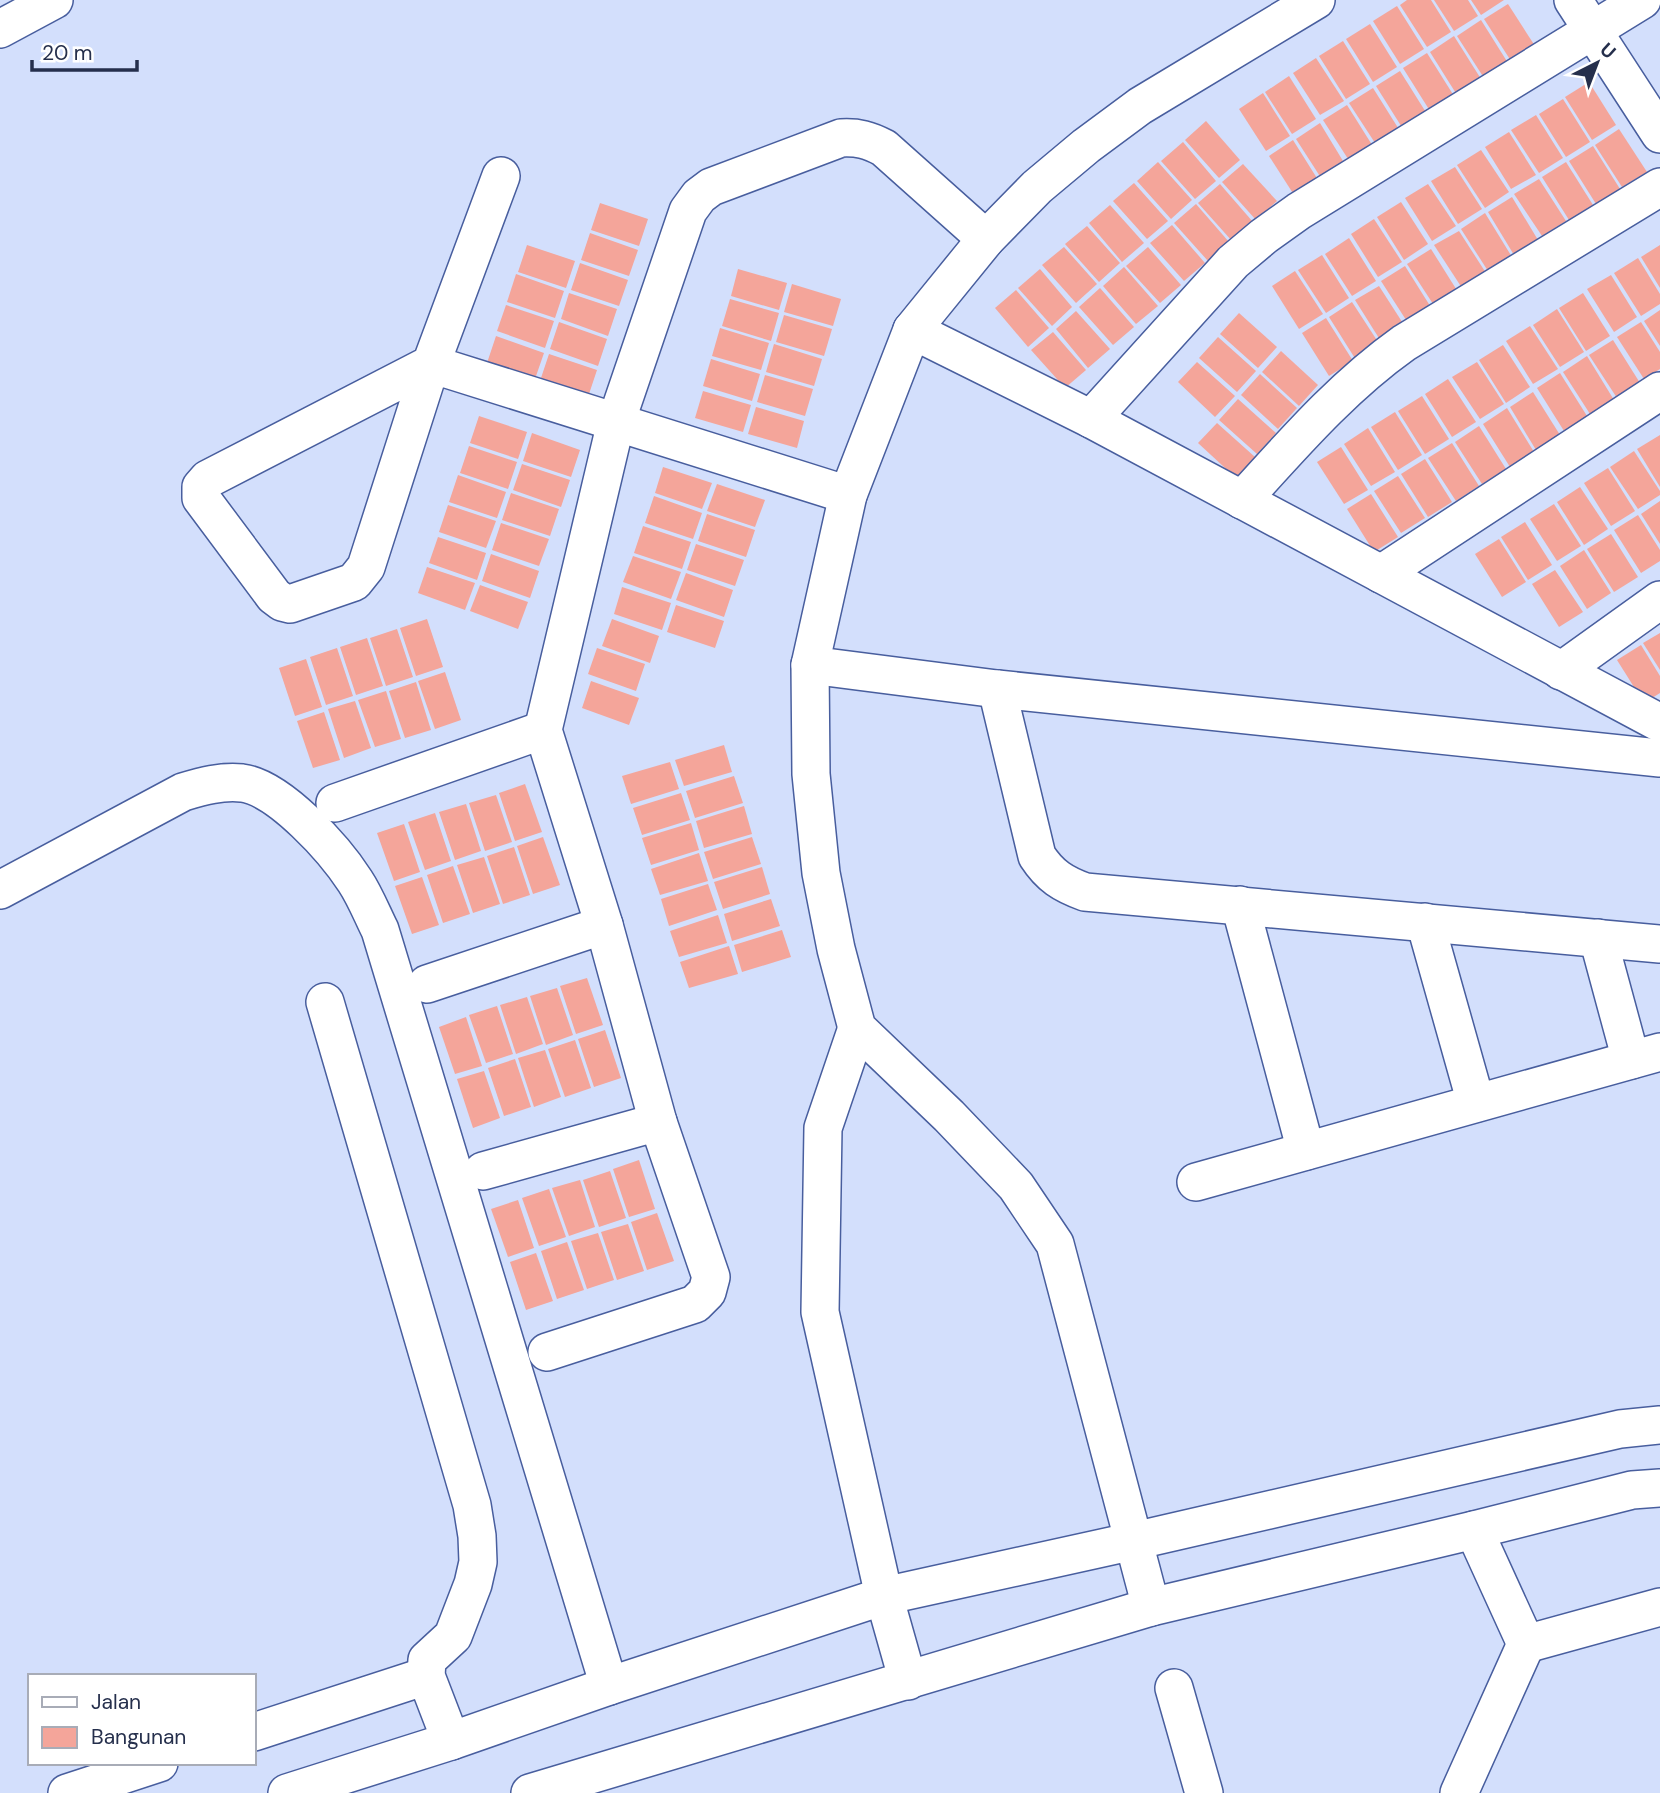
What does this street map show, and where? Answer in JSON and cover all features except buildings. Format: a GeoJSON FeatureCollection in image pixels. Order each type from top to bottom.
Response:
{"type":"FeatureCollection","features":[{"type":"Feature","properties":{"kind":"street"},"geometry":{"type":"LineString","coordinates":[[0,29],[54,0]]}},
{"type":"Feature","properties":{"kind":"street"},"geometry":{"type":"LineString","coordinates":[[1151,1607],[1055,1244],[1016,1186],[857,1028],[836,949],[821,873],[811,774],[810,665],[848,495],[912,330],[986,239],[1037,187],[1086,146],[1140,106],[1316,0]]}},
{"type":"Feature","properties":{"kind":"street"},"geometry":{"type":"LineString","coordinates":[[1573,0],[1660,134]]}},
{"type":"Feature","properties":{"kind":"street"},"geometry":{"type":"LineString","coordinates":[[1091,419],[1233,262],[1264,236],[1299,211],[1642,0]]}},
{"type":"Feature","properties":{"kind":"street"},"geometry":{"type":"LineString","coordinates":[[547,1352],[695,1304],[707,1292],[710,1277],[657,1122],[604,925],[542,730],[616,422],[688,211],[699,196],[711,187],[841,138],[856,137],[884,148],[986,239]]}},
{"type":"Feature","properties":{"kind":"street"},"geometry":{"type":"LineString","coordinates":[[501,176],[432,364],[366,567],[354,582],[290,604],[274,596],[201,498],[201,487],[208,479],[432,364],[848,495]]}},
{"type":"Feature","properties":{"kind":"street"},"geometry":{"type":"LineString","coordinates":[[1242,500],[1343,391],[1371,366],[1404,343],[1660,187]]}},
{"type":"Feature","properties":{"kind":"street"},"geometry":{"type":"LineString","coordinates":[[912,330],[1091,419],[1660,723]]}},
{"type":"Feature","properties":{"kind":"street"},"geometry":{"type":"LineString","coordinates":[[1381,574],[1660,391]]}},
{"type":"Feature","properties":{"kind":"street"},"geometry":{"type":"LineString","coordinates":[[1561,671],[1660,600]]}},
{"type":"Feature","properties":{"kind":"street"},"geometry":{"type":"LineString","coordinates":[[810,665],[997,689],[1660,758]]}},
{"type":"Feature","properties":{"kind":"street"},"geometry":{"type":"LineString","coordinates":[[997,689],[1037,856],[1056,879],[1085,892],[1660,944]]}},
{"type":"Feature","properties":{"kind":"street"},"geometry":{"type":"LineString","coordinates":[[335,803],[542,730]]}},
{"type":"Feature","properties":{"kind":"street"},"geometry":{"type":"LineString","coordinates":[[0,890],[183,792],[215,783],[245,783],[274,797],[300,816],[356,881],[380,930],[609,1686]]}},
{"type":"Feature","properties":{"kind":"street"},"geometry":{"type":"LineString","coordinates":[[1240,905],[1306,1151]]}},
{"type":"Feature","properties":{"kind":"street"},"geometry":{"type":"LineString","coordinates":[[1425,922],[1476,1103]]}},
{"type":"Feature","properties":{"kind":"street"},"geometry":{"type":"LineString","coordinates":[[427,984],[604,925]]}},
{"type":"Feature","properties":{"kind":"street"},"geometry":{"type":"LineString","coordinates":[[1196,1182],[1646,1056],[1598,938]]}},
{"type":"Feature","properties":{"kind":"street"},"geometry":{"type":"LineString","coordinates":[[324,1002],[472,1504],[478,1562],[473,1584],[453,1636],[427,1660],[426,1676],[451,1741]]}},
{"type":"Feature","properties":{"kind":"street"},"geometry":{"type":"LineString","coordinates":[[857,1028],[823,1128],[820,1312],[884,1596],[908,1681]]}},
{"type":"Feature","properties":{"kind":"street"},"geometry":{"type":"LineString","coordinates":[[482,1171],[657,1122]]}},
{"type":"Feature","properties":{"kind":"street"},"geometry":{"type":"LineString","coordinates":[[287,1793],[884,1596],[1620,1429],[1660,1425]]}},
{"type":"Feature","properties":{"kind":"street"},"geometry":{"type":"LineString","coordinates":[[530,1793],[1151,1607],[1632,1490],[1660,1488]]}},
{"type":"Feature","properties":{"kind":"street"},"geometry":{"type":"LineString","coordinates":[[1459,1793],[1526,1644],[1474,1530]]}},
{"type":"Feature","properties":{"kind":"street"},"geometry":{"type":"LineString","coordinates":[[1526,1644],[1660,1607]]}},
{"type":"Feature","properties":{"kind":"street"},"geometry":{"type":"LineString","coordinates":[[256,1731],[426,1676]]}},
{"type":"Feature","properties":{"kind":"street"},"geometry":{"type":"LineString","coordinates":[[1174,1688],[1203,1793]]}},
{"type":"Feature","properties":{"kind":"street"},"geometry":{"type":"LineString","coordinates":[[67,1793],[153,1765]]}}]}
